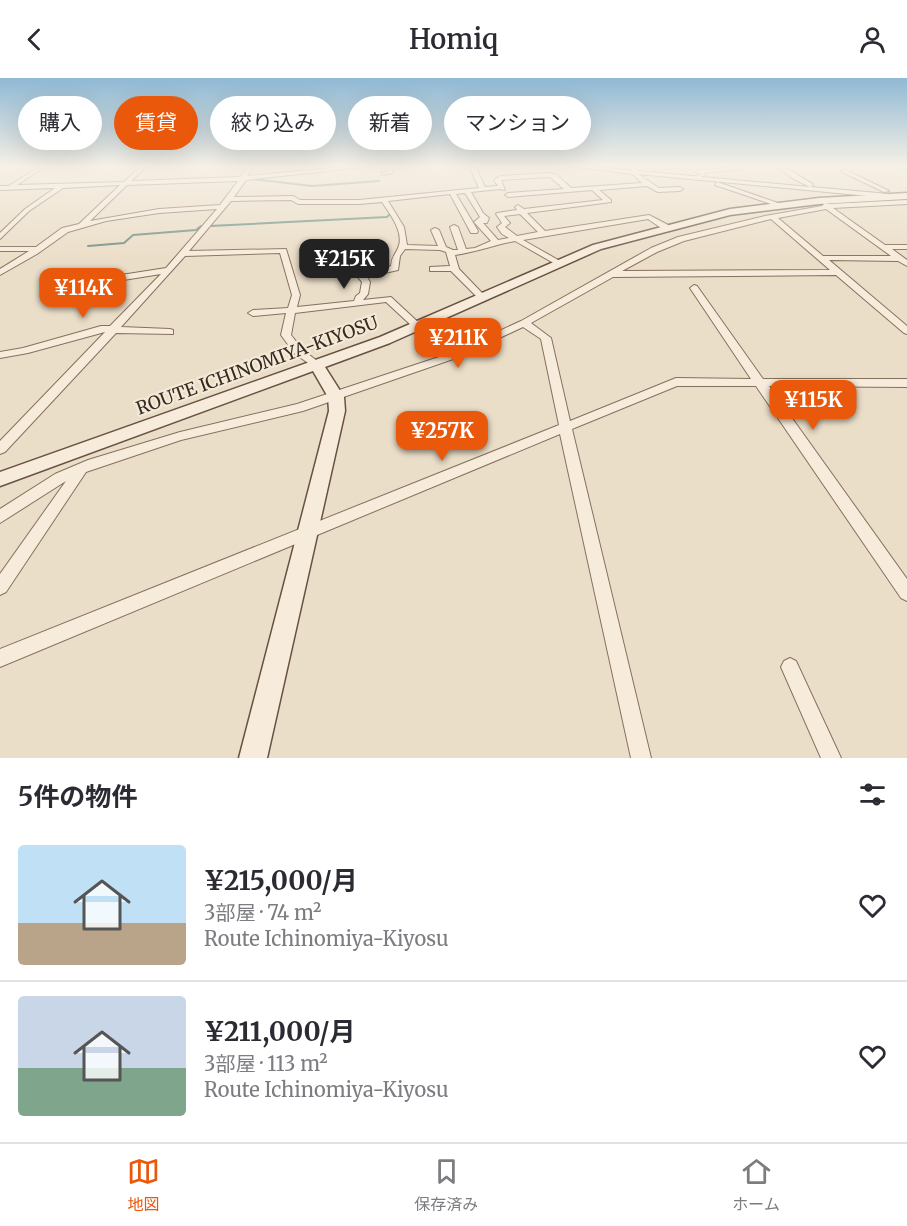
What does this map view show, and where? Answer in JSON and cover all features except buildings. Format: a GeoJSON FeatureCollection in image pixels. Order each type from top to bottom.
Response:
{"type":"FeatureCollection","features":[{"type":"Feature","properties":{"kind":"main road","name":"ROUTE ICHINOMIYA-KIYOSU"},"geometry":{"type":"LineString","coordinates":[[0,479],[232,393],[317,366],[597,247],[730,212],[900,198]]}},
{"type":"Feature","properties":{"kind":"main road"},"geometry":{"type":"LineString","coordinates":[[253,758],[337,411],[336,397],[317,366]]}},
{"type":"Feature","properties":{"kind":"street"},"geometry":{"type":"LineString","coordinates":[[0,237],[27,210],[45,198]]}},
{"type":"Feature","properties":{"kind":"street"},"geometry":{"type":"LineString","coordinates":[[80,226],[110,198]]}},
{"type":"Feature","properties":{"kind":"street"},"geometry":{"type":"LineString","coordinates":[[0,449],[116,328],[229,199],[293,198],[298,202],[326,203],[396,198]]}},
{"type":"Feature","properties":{"kind":"street"},"geometry":{"type":"LineString","coordinates":[[455,198],[474,231]]}},
{"type":"Feature","properties":{"kind":"street"},"geometry":{"type":"LineString","coordinates":[[471,198],[480,214],[485,218],[482,219],[484,221],[478,222],[497,243]]}},
{"type":"Feature","properties":{"kind":"street"},"geometry":{"type":"LineString","coordinates":[[510,198],[544,234]]}},
{"type":"Feature","properties":{"kind":"street"},"geometry":{"type":"LineString","coordinates":[[557,263],[531,249],[501,228],[506,223],[499,215],[521,210],[609,201],[605,198]]}},
{"type":"Feature","properties":{"kind":"street"},"geometry":{"type":"LineString","coordinates":[[760,198],[782,206]]}},
{"type":"Feature","properties":{"kind":"street"},"geometry":{"type":"LineString","coordinates":[[0,517],[60,478],[82,469],[180,436],[267,417],[336,397],[455,355],[524,323],[654,250],[681,239],[823,204],[900,198]]}},
{"type":"Feature","properties":{"kind":"street"},"geometry":{"type":"LineString","coordinates":[[358,303],[360,296],[364,294],[366,282],[361,276],[395,268],[396,256],[403,247],[404,236],[401,224],[384,199]]}},
{"type":"Feature","properties":{"kind":"street"},"geometry":{"type":"LineString","coordinates":[[823,204],[905,261]]}},
{"type":"Feature","properties":{"kind":"street"},"geometry":{"type":"LineString","coordinates":[[0,272],[39,249],[65,230],[159,210],[221,207]]}},
{"type":"Feature","properties":{"kind":"street"},"geometry":{"type":"LineString","coordinates":[[403,247],[463,252],[544,234],[649,217],[667,228]]}},
{"type":"Feature","properties":{"kind":"street"},"geometry":{"type":"LineString","coordinates":[[774,217],[907,331]]}},
{"type":"Feature","properties":{"kind":"street"},"geometry":{"type":"LineString","coordinates":[[454,227],[463,252]]}},
{"type":"Feature","properties":{"kind":"street"},"geometry":{"type":"LineString","coordinates":[[435,230],[463,280],[482,297]]}},
{"type":"Feature","properties":{"kind":"street"},"geometry":{"type":"LineString","coordinates":[[883,247],[907,247]]}},
{"type":"Feature","properties":{"kind":"street"},"geometry":{"type":"LineString","coordinates":[[0,249],[39,249]]}},
{"type":"Feature","properties":{"kind":"street"},"geometry":{"type":"LineString","coordinates":[[183,254],[283,251],[296,295],[286,335],[295,347],[317,366]]}},
{"type":"Feature","properties":{"kind":"street"},"geometry":{"type":"LineString","coordinates":[[823,258],[905,261]]}},
{"type":"Feature","properties":{"kind":"street"},"geometry":{"type":"LineString","coordinates":[[433,269],[455,268]]}},
{"type":"Feature","properties":{"kind":"street"},"geometry":{"type":"LineString","coordinates":[[86,283],[169,270]]}},
{"type":"Feature","properties":{"kind":"street"},"geometry":{"type":"LineString","coordinates":[[613,274],[838,272]]}},
{"type":"Feature","properties":{"kind":"street"},"geometry":{"type":"LineString","coordinates":[[694,288],[907,593]]}},
{"type":"Feature","properties":{"kind":"street"},"geometry":{"type":"LineString","coordinates":[[253,314],[322,309],[388,299],[416,325]]}},
{"type":"Feature","properties":{"kind":"street"},"geometry":{"type":"LineString","coordinates":[[524,323],[546,338],[641,758]]}},
{"type":"Feature","properties":{"kind":"street"},"geometry":{"type":"LineString","coordinates":[[0,355],[24,351],[101,329],[170,332]]}},
{"type":"Feature","properties":{"kind":"street"},"geometry":{"type":"LineString","coordinates":[[0,658],[676,382],[907,383]]}},
{"type":"Feature","properties":{"kind":"street"},"geometry":{"type":"LineString","coordinates":[[0,587],[82,469]]}},
{"type":"Feature","properties":{"kind":"street"},"geometry":{"type":"LineString","coordinates":[[790,667],[831,758]]}},
{"type":"Feature","properties":{"kind":"waterway"},"geometry":{"type":"LineString","coordinates":[[210,226],[387,217],[391,213]]}},
{"type":"Feature","properties":{"kind":"waterway"},"geometry":{"type":"LineString","coordinates":[[88,246],[124,243],[133,235],[196,230],[201,226]]}}]}
